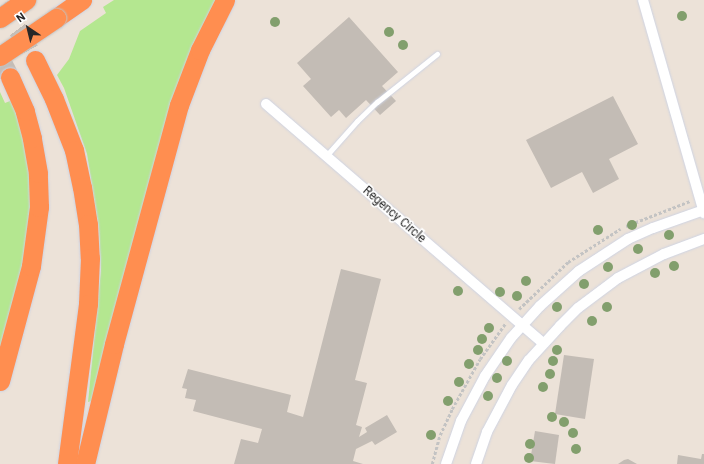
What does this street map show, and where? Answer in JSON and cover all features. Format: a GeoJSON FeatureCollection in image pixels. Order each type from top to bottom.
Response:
{"type":"FeatureCollection","features":[{"type":"Feature","properties":{"kind":"highway"},"geometry":{"type":"LineString","coordinates":[[0,18],[26,0]]}},
{"type":"Feature","properties":{"kind":"highway"},"geometry":{"type":"LineString","coordinates":[[0,56],[82,0]]}},
{"type":"Feature","properties":{"kind":"highway"},"geometry":{"type":"LineString","coordinates":[[85,464],[114,344],[179,105],[200,50],[225,0]]}},
{"type":"Feature","properties":{"kind":"highway"},"geometry":{"type":"LineString","coordinates":[[35,60],[54,99],[74,150],[88,224],[90,258],[88,304],[67,464]]}},
{"type":"Feature","properties":{"kind":"highway"},"geometry":{"type":"LineString","coordinates":[[0,381],[31,266],[39,207],[38,173],[32,138],[25,111],[10,77]]}},
{"type":"Feature","properties":{"kind":"street"},"geometry":{"type":"LineString","coordinates":[[446,464],[461,421],[478,386],[490,366],[521,325],[559,288],[603,254],[653,228],[704,211],[644,0]]}},
{"type":"Feature","properties":{"kind":"street","name":"Regency Circle"},"geometry":{"type":"LineString","coordinates":[[266,104],[543,343]]}},
{"type":"Feature","properties":{"kind":"street"},"geometry":{"type":"LineString","coordinates":[[476,464],[487,432],[512,384],[543,343],[578,308],[618,278],[664,254],[704,240]]}},
{"type":"Feature","properties":{"kind":"lane"},"geometry":{"type":"LineString","coordinates":[[326,156],[346,132],[377,102],[437,54]]}},
{"type":"Feature","properties":{"kind":"green space"},"geometry":{"type":"Polygon","coordinates":[[[114,0],[216,0],[92,401],[88,402],[101,270],[99,229],[87,154],[64,88],[57,75],[69,59],[80,31],[106,13],[103,7],[114,0]]]}},
{"type":"Feature","properties":{"kind":"green space"},"geometry":{"type":"Polygon","coordinates":[[[0,92],[5,103],[15,99],[32,159],[32,237],[0,355],[0,92]]]}},
{"type":"Feature","properties":{"kind":"building"},"geometry":{"type":"Polygon","coordinates":[[[349,17],[398,72],[382,86],[396,101],[380,115],[366,100],[346,118],[339,110],[331,117],[303,86],[311,79],[297,63],[349,17]]]}},
{"type":"Feature","properties":{"kind":"building"},"geometry":{"type":"Polygon","coordinates":[[[613,96],[638,144],[609,159],[619,179],[593,193],[582,172],[551,188],[526,140],[613,96]]]}},
{"type":"Feature","properties":{"kind":"building"},"geometry":{"type":"Polygon","coordinates":[[[341,269],[381,279],[355,380],[367,383],[356,425],[362,427],[359,437],[367,432],[365,428],[387,415],[397,432],[375,445],[372,441],[356,449],[353,461],[363,464],[234,464],[241,439],[258,443],[262,429],[193,411],[196,400],[185,398],[187,389],[182,388],[188,369],[291,395],[287,412],[303,417],[341,269]]]}},
{"type":"Feature","properties":{"kind":"building"},"geometry":{"type":"Polygon","coordinates":[[[564,355],[594,359],[585,419],[555,414],[564,355]]]}},
{"type":"Feature","properties":{"kind":"building"},"geometry":{"type":"Polygon","coordinates":[[[535,431],[559,435],[555,464],[530,461],[535,431]]]}},
{"type":"Feature","properties":{"kind":"building"},"geometry":{"type":"Polygon","coordinates":[[[702,454],[704,454],[704,464],[677,464],[678,455],[701,459],[702,454]]]}},
{"type":"Feature","properties":{"kind":"building"},"geometry":{"type":"Polygon","coordinates":[[[628,459],[637,464],[618,464],[624,460],[628,459]]]}},
{"type":"Feature","properties":{"kind":"tunnel"},"geometry":{"type":"LineString","coordinates":[[0,6],[20,33],[35,60]]}},
{"type":"Feature","properties":{"kind":"tunnel"},"geometry":{"type":"LineString","coordinates":[[0,57],[10,77]]}}]}
